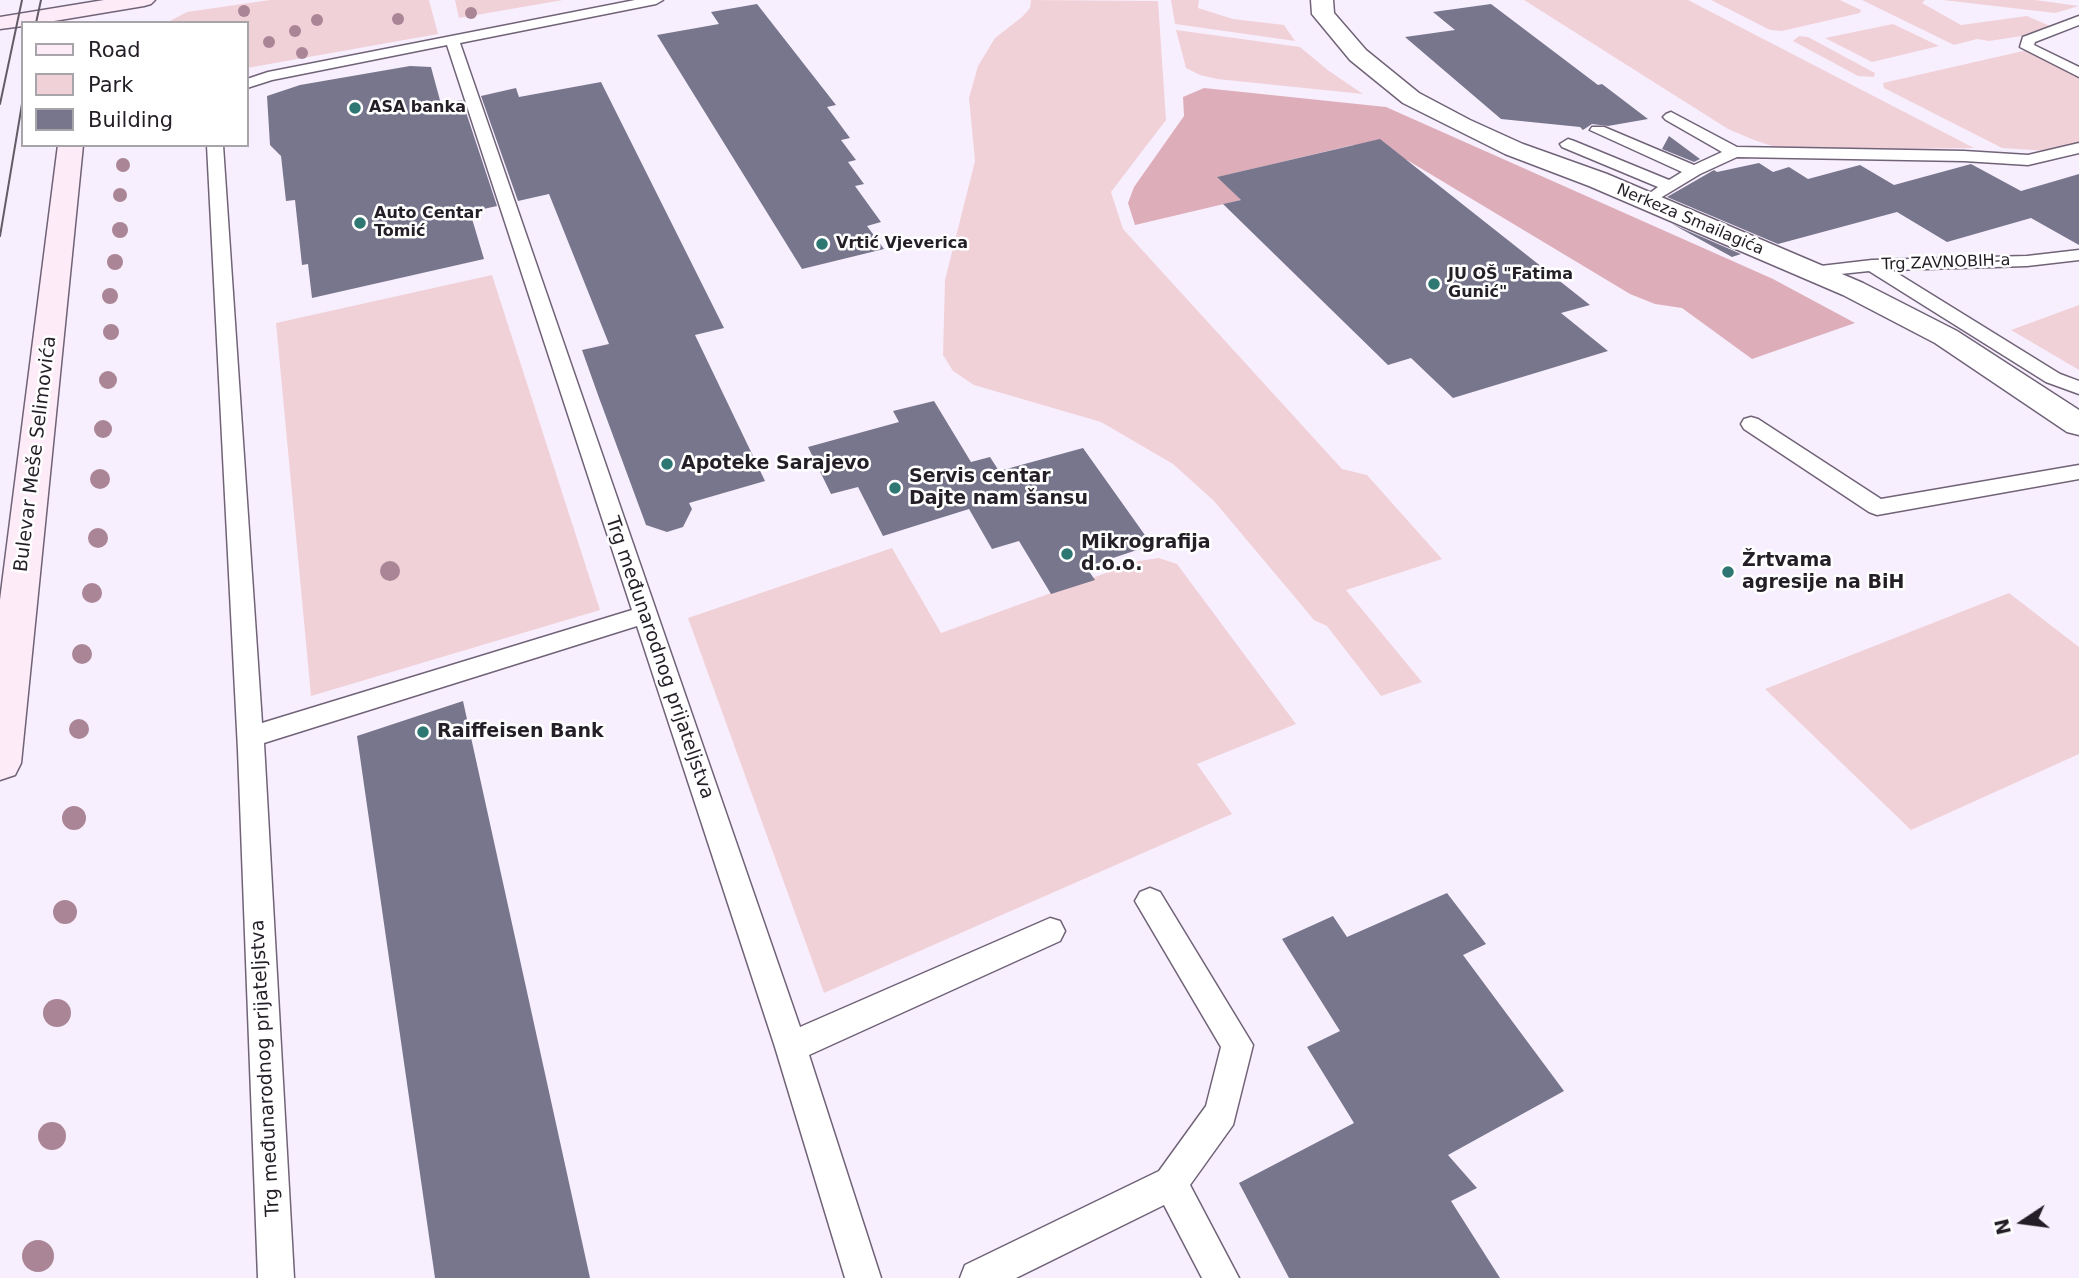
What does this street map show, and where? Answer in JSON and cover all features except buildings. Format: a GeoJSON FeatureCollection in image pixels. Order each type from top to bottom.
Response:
{"type":"FeatureCollection","features":[{"type":"Feature","properties":{"kind":"main road"},"geometry":{"type":"LineString","coordinates":[[0,23],[144,0]]}},
{"type":"Feature","properties":{"kind":"main road","name":"Bulevar Meše Selimovića"},"geometry":{"type":"LineString","coordinates":[[0,763],[71,147]]}},
{"type":"Feature","properties":{"kind":"street","name":"Nerkeza Smailagića"},"geometry":{"type":"LineString","coordinates":[[1322,0],[1323,13],[1358,55],[1412,98],[1461,125],[1514,149],[1647,201],[1812,272],[1946,337],[2079,425]]}},
{"type":"Feature","properties":{"kind":"lane"},"geometry":{"type":"LineString","coordinates":[[248,84],[268,76],[656,0]]}},
{"type":"Feature","properties":{"kind":"lane"},"geometry":{"type":"LineString","coordinates":[[2079,20],[2028,40],[2027,47],[2079,73]]}},
{"type":"Feature","properties":{"kind":"lane","name":"Trg međunarodnog prijateljstva"},"geometry":{"type":"LineString","coordinates":[[452,40],[791,1047],[863,1278]]}},
{"type":"Feature","properties":{"kind":"lane"},"geometry":{"type":"LineString","coordinates":[[1671,117],[1734,152]]}},
{"type":"Feature","properties":{"kind":"lane"},"geometry":{"type":"LineString","coordinates":[[1598,130],[1694,171]]}},
{"type":"Feature","properties":{"kind":"lane"},"geometry":{"type":"LineString","coordinates":[[1568,144],[1670,186]]}},
{"type":"Feature","properties":{"kind":"lane","name":"Trg međunarodnog prijateljstva"},"geometry":{"type":"LineString","coordinates":[[215,147],[250,737],[276,1278]]}},
{"type":"Feature","properties":{"kind":"lane"},"geometry":{"type":"LineString","coordinates":[[1647,201],[1694,171],[1734,152],[1964,156],[2028,160],[2079,148]]}},
{"type":"Feature","properties":{"kind":"lane","name":"Trg ZAVNOBIH-a"},"geometry":{"type":"LineString","coordinates":[[1812,272],[1872,265],[2027,261],[2079,256]]}},
{"type":"Feature","properties":{"kind":"lane"},"geometry":{"type":"LineString","coordinates":[[1872,265],[2053,378],[2079,388]]}},
{"type":"Feature","properties":{"kind":"lane"},"geometry":{"type":"LineString","coordinates":[[1751,424],[1877,507],[2079,472]]}},
{"type":"Feature","properties":{"kind":"lane"},"geometry":{"type":"LineString","coordinates":[[250,737],[644,615]]}},
{"type":"Feature","properties":{"kind":"lane"},"geometry":{"type":"LineString","coordinates":[[978,1278],[1171,1184],[1221,1112],[1237,1045],[1150,901]]}},
{"type":"Feature","properties":{"kind":"lane"},"geometry":{"type":"LineString","coordinates":[[791,1047],[1050,931]]}},
{"type":"Feature","properties":{"kind":"lane"},"geometry":{"type":"LineString","coordinates":[[1171,1184],[1221,1278]]}},
{"type":"Feature","properties":{"kind":"green space"},"geometry":{"type":"Polygon","coordinates":[[[270,0],[429,0],[438,34],[248,68],[248,21],[170,21],[187,12],[270,0]]]}},
{"type":"Feature","properties":{"kind":"green space"},"geometry":{"type":"Polygon","coordinates":[[[455,0],[563,0],[459,18],[455,0]]]}},
{"type":"Feature","properties":{"kind":"green space"},"geometry":{"type":"Polygon","coordinates":[[[1031,0],[1158,1],[1166,120],[1111,192],[1123,229],[1342,469],[1367,475],[1442,559],[1346,590],[1422,682],[1381,696],[1327,626],[1314,620],[1214,501],[1173,464],[1101,422],[974,385],[953,371],[943,355],[945,280],[975,161],[969,98],[978,66],[995,38],[1022,17],[1030,8],[1031,0]]]}},
{"type":"Feature","properties":{"kind":"green space"},"geometry":{"type":"Polygon","coordinates":[[[1171,0],[1199,0],[1198,8],[1233,19],[1284,25],[1295,41],[1175,24],[1171,0]]]}},
{"type":"Feature","properties":{"kind":"green space"},"geometry":{"type":"Polygon","coordinates":[[[1524,0],[1688,0],[1974,148],[1784,150],[1728,129],[1524,0]]]}},
{"type":"Feature","properties":{"kind":"green space"},"geometry":{"type":"Polygon","coordinates":[[[1711,0],[1840,0],[1861,10],[1860,13],[1782,31],[1770,30],[1711,0]]]}},
{"type":"Feature","properties":{"kind":"green space"},"geometry":{"type":"Polygon","coordinates":[[[1862,0],[1925,0],[1922,3],[1961,25],[2027,16],[2050,26],[2048,32],[1989,41],[1977,39],[1954,45],[1862,0]]]}},
{"type":"Feature","properties":{"kind":"green space"},"geometry":{"type":"Polygon","coordinates":[[[1943,0],[2035,0],[2079,6],[2055,13],[1943,0]]]}},
{"type":"Feature","properties":{"kind":"green space"},"geometry":{"type":"Polygon","coordinates":[[[1893,24],[1939,46],[1872,62],[1825,38],[1893,24]]]}},
{"type":"Feature","properties":{"kind":"green space"},"geometry":{"type":"Polygon","coordinates":[[[1176,30],[1300,47],[1363,94],[1200,75],[1186,68],[1176,30]]]}},
{"type":"Feature","properties":{"kind":"green space"},"geometry":{"type":"Polygon","coordinates":[[[1799,36],[1808,37],[1875,73],[1874,77],[1858,76],[1793,41],[1799,36]]]}},
{"type":"Feature","properties":{"kind":"green space"},"geometry":{"type":"Polygon","coordinates":[[[2036,48],[2079,67],[2079,143],[2048,151],[2002,148],[1884,88],[1883,83],[2036,48]]]}},
{"type":"Feature","properties":{"kind":"green space"},"geometry":{"type":"Polygon","coordinates":[[[492,275],[600,610],[311,696],[276,323],[492,275]]]}},
{"type":"Feature","properties":{"kind":"green space"},"geometry":{"type":"Polygon","coordinates":[[[2079,305],[2079,370],[2011,330],[2079,305]]]}},
{"type":"Feature","properties":{"kind":"green space"},"geometry":{"type":"Polygon","coordinates":[[[892,548],[941,633],[1139,561],[1159,558],[1177,564],[1296,724],[1197,764],[1232,814],[824,993],[688,618],[892,548]]]}},
{"type":"Feature","properties":{"kind":"green space"},"geometry":{"type":"Polygon","coordinates":[[[2009,593],[2079,647],[2079,754],[1911,830],[1765,689],[2009,593]]]}},
{"type":"Feature","properties":{"kind":"shaded area"},"geometry":{"type":"Polygon","coordinates":[[[1204,88],[1386,107],[1773,279],[1855,323],[1752,359],[1682,308],[1655,304],[1630,294],[1407,160],[1379,167],[1353,145],[1218,177],[1241,200],[1135,225],[1128,203],[1134,187],[1184,116],[1183,97],[1204,88]]]}},
{"type":"Feature","properties":{"kind":"tram line"},"geometry":{"type":"LineString","coordinates":[[0,104],[22,0]]}},
{"type":"Feature","properties":{"kind":"tram line"},"geometry":{"type":"LineString","coordinates":[[36,21],[41,0]]}},
{"type":"Feature","properties":{"kind":"tram line"},"geometry":{"type":"LineString","coordinates":[[0,236],[21,110]]}},
{"type":"Feature","properties":{"kind":"place","name":"ASA banka"},"geometry":{"type":"Point","coordinates":[355,108]}},
{"type":"Feature","properties":{"kind":"place","name":"Auto Centar Tomić"},"geometry":{"type":"Point","coordinates":[360,223]}},
{"type":"Feature","properties":{"kind":"place","name":"Vrtić Vjeverica"},"geometry":{"type":"Point","coordinates":[822,244]}},
{"type":"Feature","properties":{"kind":"place","name":"JU OŠ \"Fatima Gunić\""},"geometry":{"type":"Point","coordinates":[1434,284]}},
{"type":"Feature","properties":{"kind":"place","name":"Apoteke Sarajevo"},"geometry":{"type":"Point","coordinates":[667,464]}},
{"type":"Feature","properties":{"kind":"place","name":"Servis centar Dajte nam šansu"},"geometry":{"type":"Point","coordinates":[895,488]}},
{"type":"Feature","properties":{"kind":"place","name":"Mikrografija d.o.o."},"geometry":{"type":"Point","coordinates":[1067,554]}},
{"type":"Feature","properties":{"kind":"place","name":"Žrtvama agresije na BiH"},"geometry":{"type":"Point","coordinates":[1728,572]}},
{"type":"Feature","properties":{"kind":"place","name":"Raiffeisen Bank"},"geometry":{"type":"Point","coordinates":[423,732]}}]}
